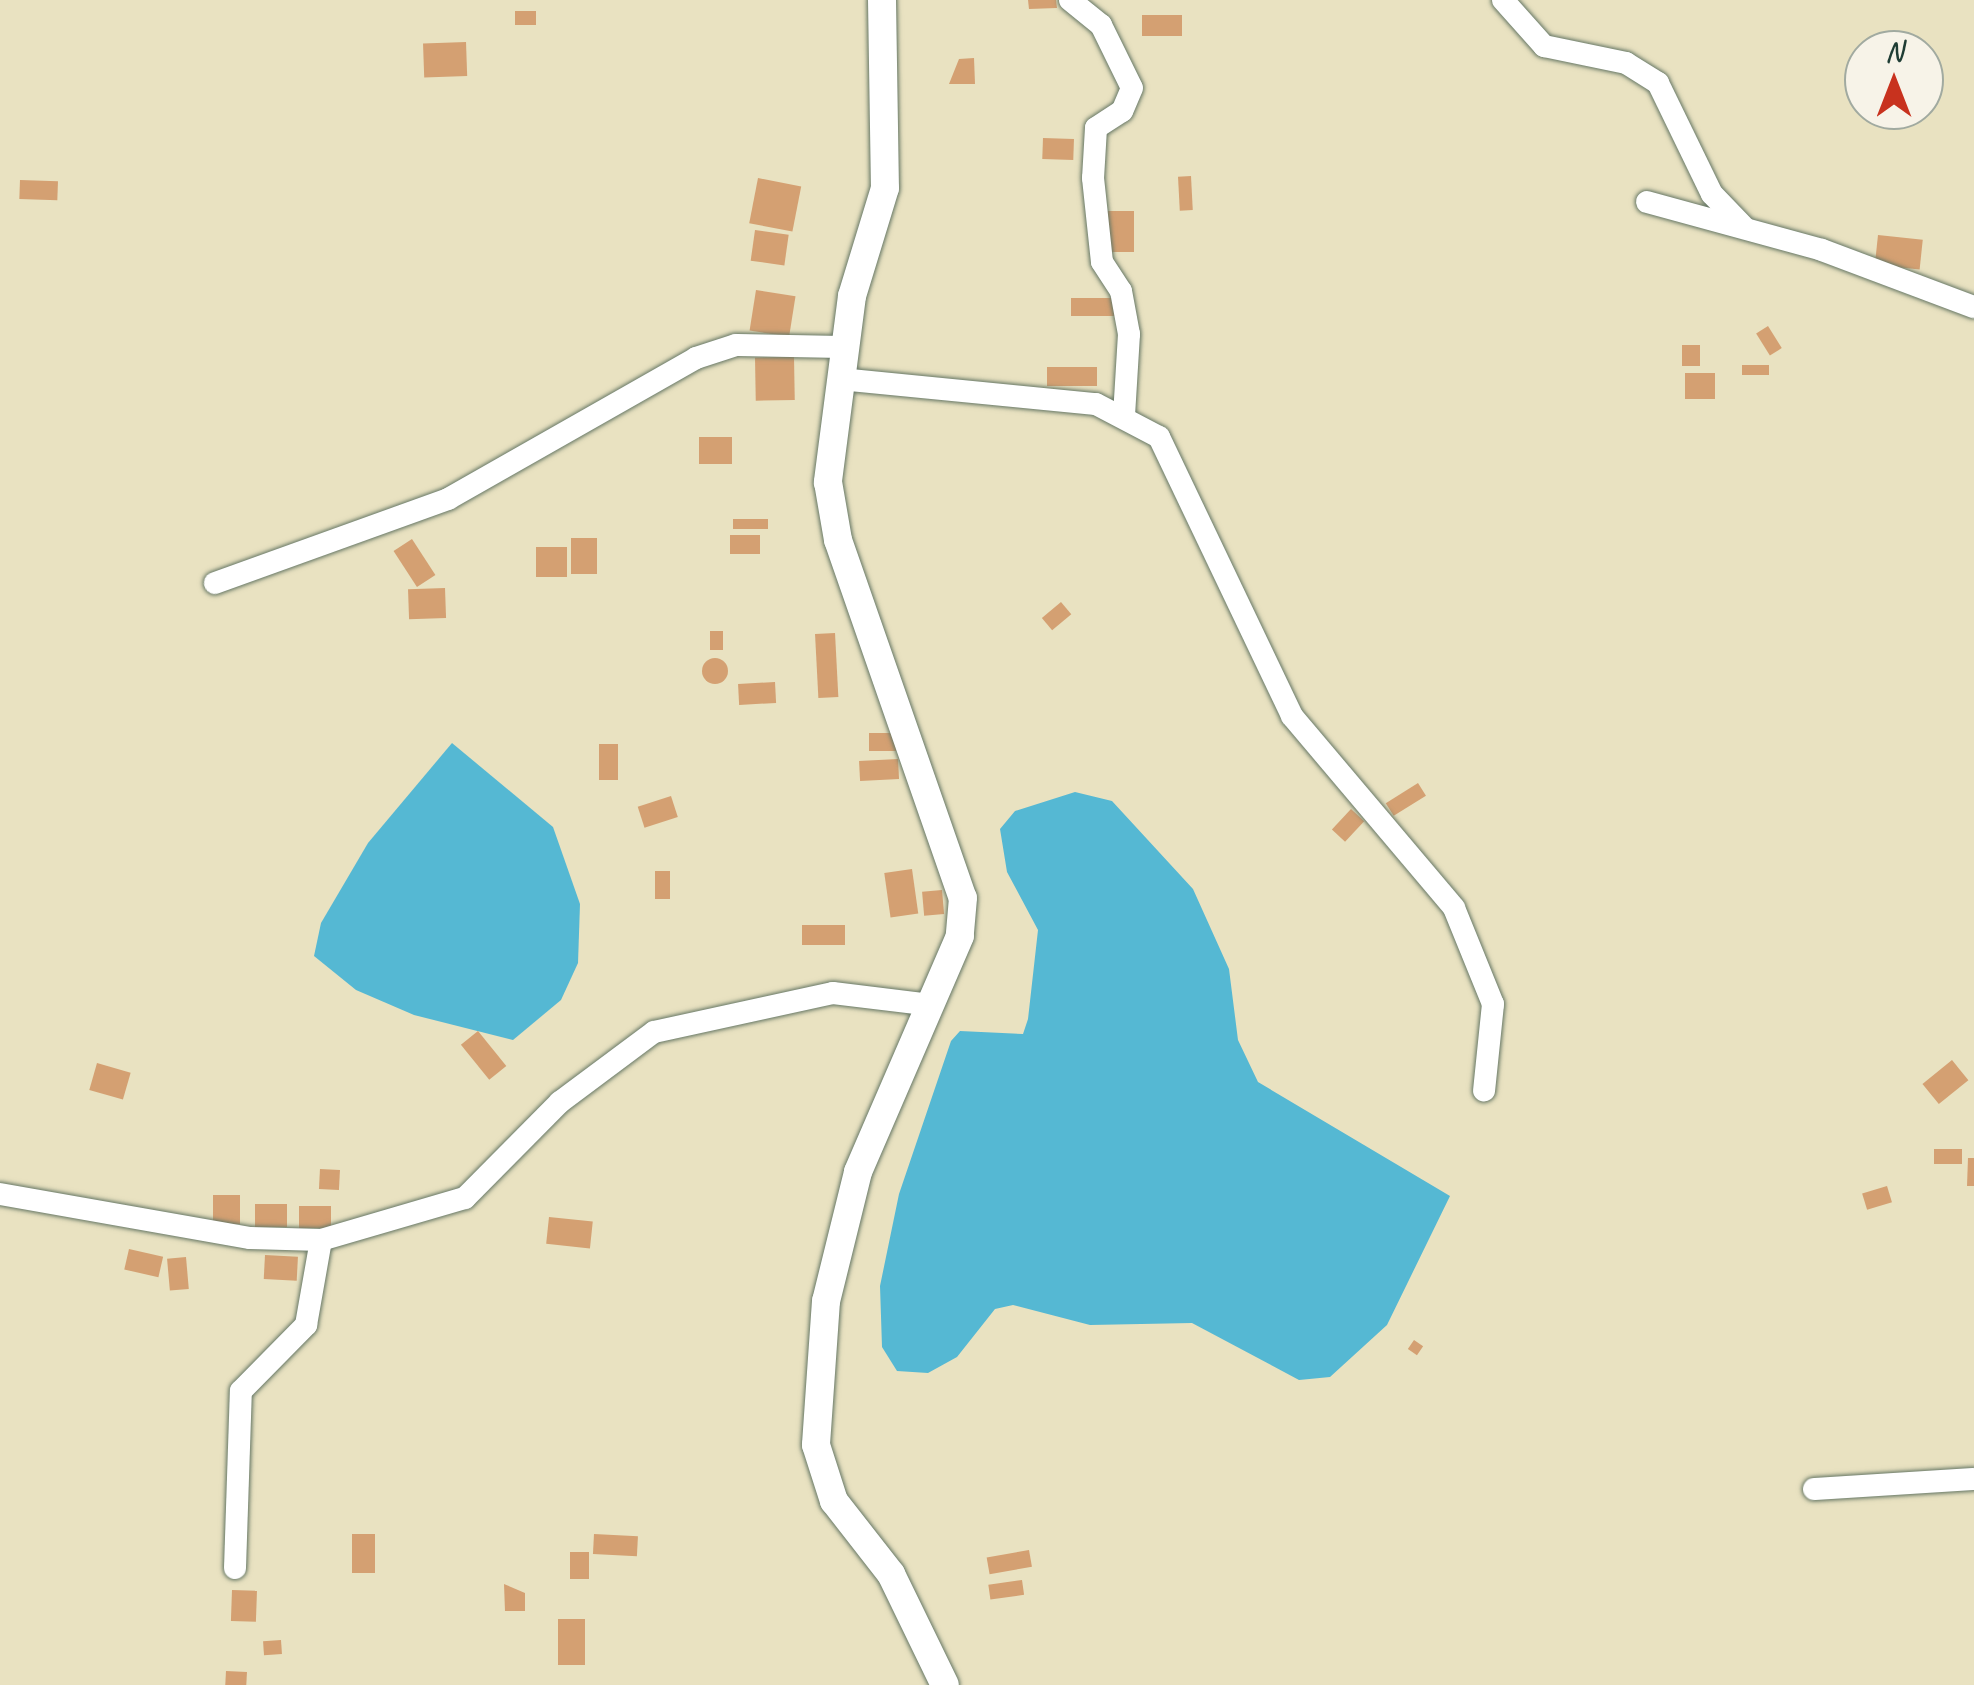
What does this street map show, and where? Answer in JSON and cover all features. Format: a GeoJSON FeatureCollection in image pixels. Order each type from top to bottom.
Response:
{"type":"FeatureCollection","features":[{"type":"Feature","properties":{"kind":"street"},"geometry":{"type":"LineString","coordinates":[[882,0],[885,188],[844,348],[828,482],[838,540],[963,898],[960,936],[924,1004],[858,1172],[836,1256],[816,1445],[834,1502],[891,1574],[946,1685]]}},
{"type":"Feature","properties":{"kind":"street"},"geometry":{"type":"LineString","coordinates":[[1070,0],[1101,25],[1132,88],[1122,111],[1096,128],[1093,178],[1102,262],[1129,334],[1124,415]]}},
{"type":"Feature","properties":{"kind":"street"},"geometry":{"type":"LineString","coordinates":[[1503,0],[1544,46],[1626,63],[1658,83],[1712,194],[1744,226]]}},
{"type":"Feature","properties":{"kind":"street"},"geometry":{"type":"LineString","coordinates":[[1647,202],[1744,226],[1974,307]]}},
{"type":"Feature","properties":{"kind":"street"},"geometry":{"type":"LineString","coordinates":[[215,584],[448,499],[696,358],[736,345],[844,348]]}},
{"type":"Feature","properties":{"kind":"street"},"geometry":{"type":"LineString","coordinates":[[840,379],[1124,415],[1180,464],[1220,574],[1292,716],[1454,908],[1493,1004],[1484,1091]]}},
{"type":"Feature","properties":{"kind":"street"},"geometry":{"type":"LineString","coordinates":[[0,1194],[250,1238],[321,1240],[465,1198],[560,1102],[654,1032],[832,994],[924,1004]]}},
{"type":"Feature","properties":{"kind":"street"},"geometry":{"type":"LineString","coordinates":[[235,1568],[241,1390],[306,1324],[321,1240]]}},
{"type":"Feature","properties":{"kind":"street"},"geometry":{"type":"LineString","coordinates":[[1814,1489],[1974,1479]]}},
{"type":"Feature","properties":{"kind":"water"},"geometry":{"type":"Polygon","coordinates":[[[452,743],[553,827],[580,904],[578,963],[561,1000],[513,1040],[414,1015],[356,990],[314,956],[321,923],[368,843],[452,743]]]}},
{"type":"Feature","properties":{"kind":"water"},"geometry":{"type":"Polygon","coordinates":[[[1075,792],[1112,801],[1193,889],[1229,969],[1238,1040],[1258,1082],[1450,1196],[1387,1325],[1330,1377],[1299,1380],[1192,1323],[1090,1325],[1013,1305],[995,1309],[957,1357],[928,1373],[897,1371],[882,1347],[880,1286],[899,1194],[951,1041],[960,1031],[1023,1034],[1028,1019],[1038,930],[1007,872],[1000,829],[1015,811],[1075,792]]]}},
{"type":"Feature","properties":{"kind":"building"},"geometry":{"type":"Polygon","coordinates":[[[1028,0],[1056,0],[1057,8],[1029,9],[1028,0]]]}},
{"type":"Feature","properties":{"kind":"building"},"geometry":{"type":"Polygon","coordinates":[[[515,11],[536,11],[536,25],[515,25],[515,11]]]}},
{"type":"Feature","properties":{"kind":"building"},"geometry":{"type":"Polygon","coordinates":[[[1142,15],[1182,15],[1182,36],[1142,36],[1142,15]]]}},
{"type":"Feature","properties":{"kind":"building"},"geometry":{"type":"Polygon","coordinates":[[[466,42],[467,76],[424,77],[423,44],[466,42]]]}},
{"type":"Feature","properties":{"kind":"building"},"geometry":{"type":"Polygon","coordinates":[[[974,58],[975,84],[949,84],[959,59],[974,58]]]}},
{"type":"Feature","properties":{"kind":"building"},"geometry":{"type":"Polygon","coordinates":[[[1043,138],[1074,139],[1073,160],[1042,159],[1043,138]]]}},
{"type":"Feature","properties":{"kind":"building"},"geometry":{"type":"Polygon","coordinates":[[[1191,176],[1193,210],[1180,211],[1178,177],[1191,176]]]}},
{"type":"Feature","properties":{"kind":"building"},"geometry":{"type":"Polygon","coordinates":[[[758,178],[801,186],[792,232],[749,223],[758,178]]]}},
{"type":"Feature","properties":{"kind":"building"},"geometry":{"type":"Polygon","coordinates":[[[20,180],[58,181],[57,200],[19,199],[20,180]]]}},
{"type":"Feature","properties":{"kind":"building"},"geometry":{"type":"Polygon","coordinates":[[[1107,211],[1134,211],[1134,252],[1107,252],[1107,211]]]}},
{"type":"Feature","properties":{"kind":"building"},"geometry":{"type":"Polygon","coordinates":[[[755,230],[789,235],[784,265],[751,261],[755,230]]]}},
{"type":"Feature","properties":{"kind":"building"},"geometry":{"type":"Polygon","coordinates":[[[1878,235],[1923,240],[1920,270],[1875,265],[1878,235]]]}},
{"type":"Feature","properties":{"kind":"building"},"geometry":{"type":"Polygon","coordinates":[[[756,290],[796,296],[789,337],[750,330],[756,290]]]}},
{"type":"Feature","properties":{"kind":"building"},"geometry":{"type":"Polygon","coordinates":[[[1071,298],[1115,298],[1115,316],[1071,316],[1071,298]]]}},
{"type":"Feature","properties":{"kind":"building"},"geometry":{"type":"Polygon","coordinates":[[[1768,326],[1782,348],[1770,355],[1756,333],[1768,326]]]}},
{"type":"Feature","properties":{"kind":"building"},"geometry":{"type":"Polygon","coordinates":[[[1682,345],[1700,345],[1700,366],[1682,366],[1682,345]]]}},
{"type":"Feature","properties":{"kind":"building"},"geometry":{"type":"Polygon","coordinates":[[[794,357],[795,400],[756,401],[755,358],[794,357]]]}},
{"type":"Feature","properties":{"kind":"building"},"geometry":{"type":"Polygon","coordinates":[[[1742,365],[1769,365],[1769,375],[1742,375],[1742,365]]]}},
{"type":"Feature","properties":{"kind":"building"},"geometry":{"type":"Polygon","coordinates":[[[1047,367],[1097,367],[1097,386],[1047,386],[1047,367]]]}},
{"type":"Feature","properties":{"kind":"building"},"geometry":{"type":"Polygon","coordinates":[[[1685,373],[1715,373],[1715,399],[1685,399],[1685,373]]]}},
{"type":"Feature","properties":{"kind":"building"},"geometry":{"type":"Polygon","coordinates":[[[699,437],[732,437],[732,464],[699,464],[699,437]]]}},
{"type":"Feature","properties":{"kind":"building"},"geometry":{"type":"Polygon","coordinates":[[[733,519],[768,519],[768,529],[733,529],[733,519]]]}},
{"type":"Feature","properties":{"kind":"building"},"geometry":{"type":"Polygon","coordinates":[[[730,535],[760,535],[760,554],[730,554],[730,535]]]}},
{"type":"Feature","properties":{"kind":"building"},"geometry":{"type":"Polygon","coordinates":[[[571,538],[597,538],[597,574],[571,574],[571,538]]]}},
{"type":"Feature","properties":{"kind":"building"},"geometry":{"type":"Polygon","coordinates":[[[412,539],[435,575],[417,587],[394,551],[412,539]]]}},
{"type":"Feature","properties":{"kind":"building"},"geometry":{"type":"Polygon","coordinates":[[[536,547],[567,547],[567,577],[536,577],[536,547]]]}},
{"type":"Feature","properties":{"kind":"building"},"geometry":{"type":"Polygon","coordinates":[[[445,588],[446,618],[409,619],[408,589],[445,588]]]}},
{"type":"Feature","properties":{"kind":"building"},"geometry":{"type":"Polygon","coordinates":[[[1061,602],[1071,614],[1052,630],[1042,618],[1061,602]]]}},
{"type":"Feature","properties":{"kind":"building"},"geometry":{"type":"Polygon","coordinates":[[[710,631],[723,631],[723,650],[710,650],[710,631]]]}},
{"type":"Feature","properties":{"kind":"building"},"geometry":{"type":"Polygon","coordinates":[[[835,633],[838,697],[818,698],[815,634],[835,633]]]}},
{"type":"Feature","properties":{"kind":"building"},"geometry":{"type":"Polygon","coordinates":[[[715,658],[724,662],[728,671],[724,680],[715,684],[706,680],[702,671],[706,662],[715,658]]]}},
{"type":"Feature","properties":{"kind":"building"},"geometry":{"type":"Polygon","coordinates":[[[775,682],[776,703],[739,705],[738,684],[775,682]]]}},
{"type":"Feature","properties":{"kind":"building"},"geometry":{"type":"Polygon","coordinates":[[[869,733],[896,733],[896,751],[869,751],[869,733]]]}},
{"type":"Feature","properties":{"kind":"building"},"geometry":{"type":"Polygon","coordinates":[[[599,744],[618,744],[618,780],[599,780],[599,744]]]}},
{"type":"Feature","properties":{"kind":"building"},"geometry":{"type":"Polygon","coordinates":[[[898,759],[899,779],[860,781],[859,761],[898,759]]]}},
{"type":"Feature","properties":{"kind":"building"},"geometry":{"type":"Polygon","coordinates":[[[1418,783],[1426,796],[1394,816],[1386,803],[1418,783]]]}},
{"type":"Feature","properties":{"kind":"building"},"geometry":{"type":"Polygon","coordinates":[[[671,796],[678,817],[645,828],[638,807],[671,796]]]}},
{"type":"Feature","properties":{"kind":"building"},"geometry":{"type":"Polygon","coordinates":[[[1351,809],[1364,821],[1345,842],[1332,829],[1351,809]]]}},
{"type":"Feature","properties":{"kind":"building"},"geometry":{"type":"Polygon","coordinates":[[[912,869],[918,914],[891,917],[884,873],[912,869]]]}},
{"type":"Feature","properties":{"kind":"building"},"geometry":{"type":"Polygon","coordinates":[[[655,871],[670,871],[670,899],[655,899],[655,871]]]}},
{"type":"Feature","properties":{"kind":"building"},"geometry":{"type":"Polygon","coordinates":[[[942,890],[944,914],[924,916],[922,892],[942,890]]]}},
{"type":"Feature","properties":{"kind":"building"},"geometry":{"type":"Polygon","coordinates":[[[802,925],[845,925],[845,945],[802,945],[802,925]]]}},
{"type":"Feature","properties":{"kind":"building"},"geometry":{"type":"Polygon","coordinates":[[[478,1031],[506,1066],[489,1080],[461,1045],[478,1031]]]}},
{"type":"Feature","properties":{"kind":"building"},"geometry":{"type":"Polygon","coordinates":[[[1952,1060],[1968,1080],[1939,1104],[1922,1084],[1952,1060]]]}},
{"type":"Feature","properties":{"kind":"building"},"geometry":{"type":"Polygon","coordinates":[[[97,1063],[131,1073],[123,1100],[89,1090],[97,1063]]]}},
{"type":"Feature","properties":{"kind":"building"},"geometry":{"type":"Polygon","coordinates":[[[1934,1149],[1962,1149],[1962,1164],[1934,1164],[1934,1149]]]}},
{"type":"Feature","properties":{"kind":"building"},"geometry":{"type":"Polygon","coordinates":[[[1968,1158],[1974,1158],[1974,1186],[1967,1186],[1968,1158]]]}},
{"type":"Feature","properties":{"kind":"building"},"geometry":{"type":"Polygon","coordinates":[[[320,1169],[340,1170],[339,1190],[319,1189],[320,1169]]]}},
{"type":"Feature","properties":{"kind":"building"},"geometry":{"type":"Polygon","coordinates":[[[1887,1186],[1892,1202],[1867,1210],[1862,1194],[1887,1186]]]}},
{"type":"Feature","properties":{"kind":"building"},"geometry":{"type":"Polygon","coordinates":[[[213,1195],[240,1195],[240,1224],[213,1224],[213,1195]]]}},
{"type":"Feature","properties":{"kind":"building"},"geometry":{"type":"Polygon","coordinates":[[[255,1204],[287,1204],[287,1227],[255,1227],[255,1204]]]}},
{"type":"Feature","properties":{"kind":"building"},"geometry":{"type":"Polygon","coordinates":[[[299,1206],[331,1206],[331,1228],[299,1228],[299,1206]]]}},
{"type":"Feature","properties":{"kind":"building"},"geometry":{"type":"Polygon","coordinates":[[[549,1217],[593,1222],[590,1248],[546,1244],[549,1217]]]}},
{"type":"Feature","properties":{"kind":"building"},"geometry":{"type":"Polygon","coordinates":[[[129,1249],[163,1257],[158,1277],[124,1269],[129,1249]]]}},
{"type":"Feature","properties":{"kind":"building"},"geometry":{"type":"Polygon","coordinates":[[[265,1255],[298,1257],[297,1281],[264,1279],[265,1255]]]}},
{"type":"Feature","properties":{"kind":"building"},"geometry":{"type":"Polygon","coordinates":[[[186,1257],[189,1289],[170,1291],[167,1259],[186,1257]]]}},
{"type":"Feature","properties":{"kind":"building"},"geometry":{"type":"Polygon","coordinates":[[[1414,1340],[1423,1346],[1417,1355],[1408,1349],[1414,1340]]]}},
{"type":"Feature","properties":{"kind":"building"},"geometry":{"type":"Polygon","coordinates":[[[352,1534],[375,1534],[375,1573],[352,1573],[352,1534]]]}},
{"type":"Feature","properties":{"kind":"building"},"geometry":{"type":"Polygon","coordinates":[[[594,1534],[638,1536],[637,1556],[593,1554],[594,1534]]]}},
{"type":"Feature","properties":{"kind":"building"},"geometry":{"type":"Polygon","coordinates":[[[1029,1550],[1032,1567],[990,1574],[987,1557],[1029,1550]]]}},
{"type":"Feature","properties":{"kind":"building"},"geometry":{"type":"Polygon","coordinates":[[[570,1552],[589,1552],[589,1579],[570,1579],[570,1552]]]}},
{"type":"Feature","properties":{"kind":"building"},"geometry":{"type":"Polygon","coordinates":[[[1022,1580],[1024,1595],[990,1600],[988,1585],[1022,1580]]]}},
{"type":"Feature","properties":{"kind":"building"},"geometry":{"type":"Polygon","coordinates":[[[504,1584],[525,1593],[525,1611],[505,1611],[504,1584]]]}},
{"type":"Feature","properties":{"kind":"building"},"geometry":{"type":"Polygon","coordinates":[[[232,1590],[257,1591],[256,1622],[231,1621],[232,1590]]]}},
{"type":"Feature","properties":{"kind":"building"},"geometry":{"type":"Polygon","coordinates":[[[558,1619],[585,1619],[585,1665],[558,1665],[558,1619]]]}},
{"type":"Feature","properties":{"kind":"building"},"geometry":{"type":"Polygon","coordinates":[[[281,1640],[282,1654],[264,1655],[263,1641],[281,1640]]]}},
{"type":"Feature","properties":{"kind":"building"},"geometry":{"type":"Polygon","coordinates":[[[226,1671],[247,1672],[246,1685],[225,1685],[226,1671]]]}}]}
